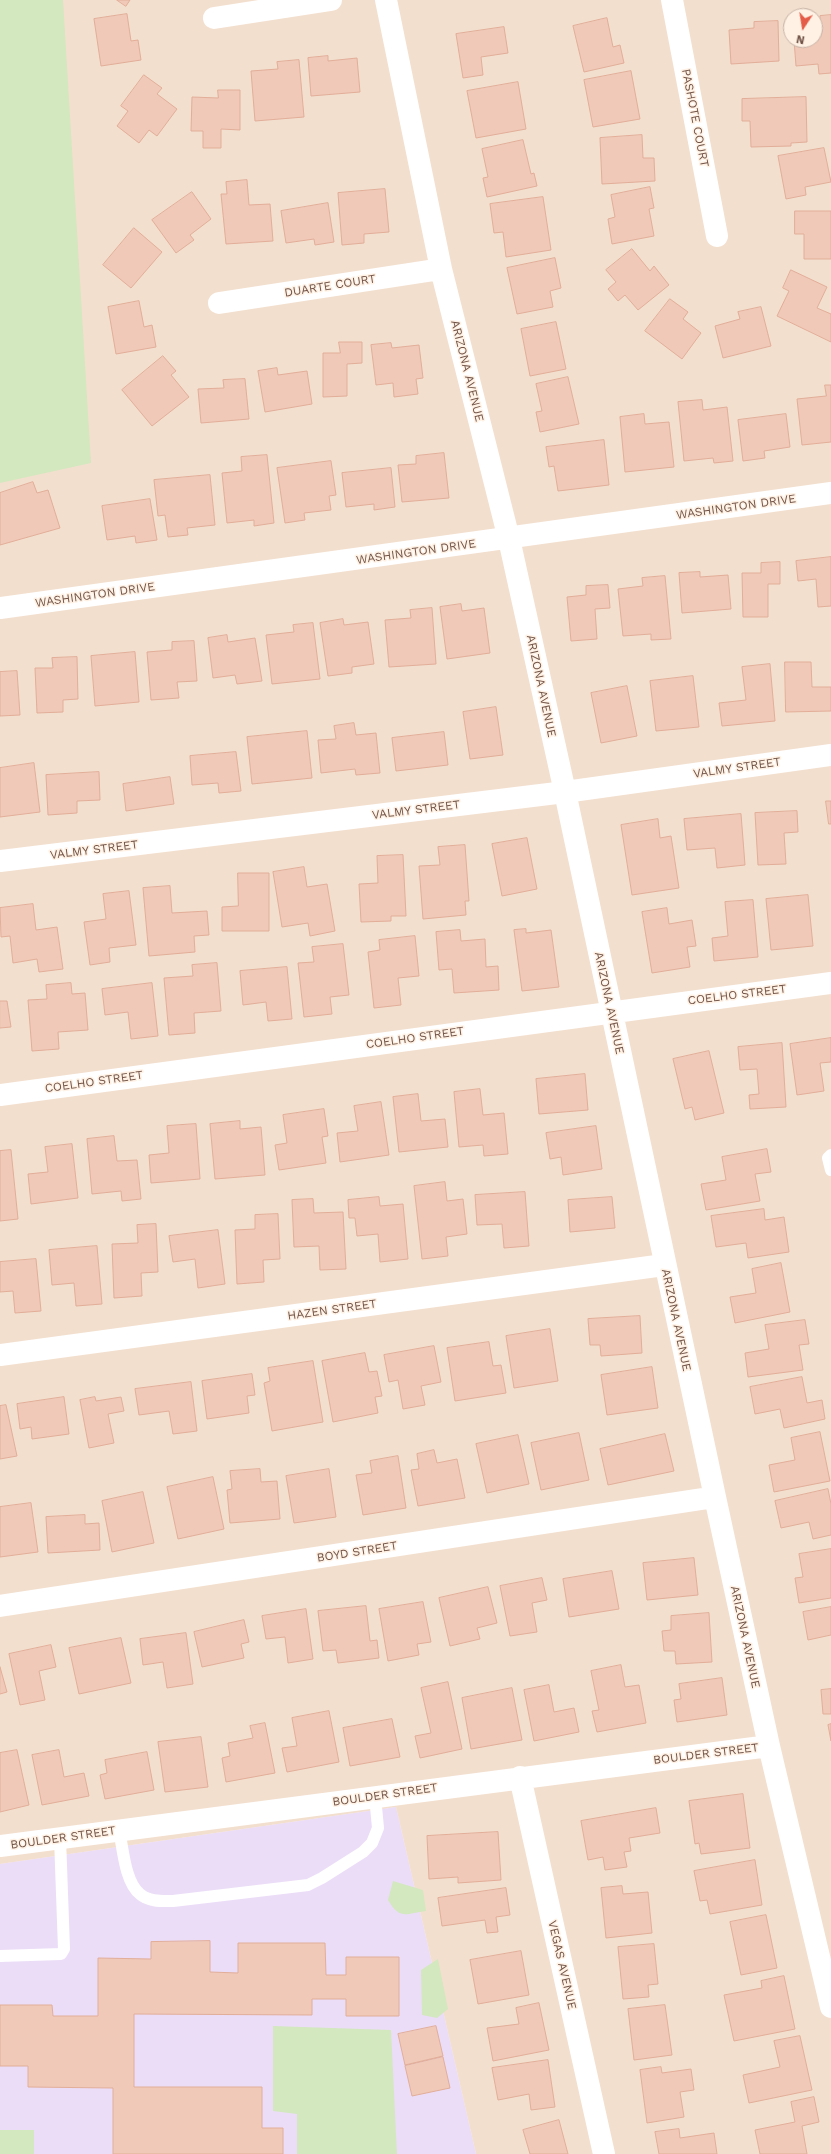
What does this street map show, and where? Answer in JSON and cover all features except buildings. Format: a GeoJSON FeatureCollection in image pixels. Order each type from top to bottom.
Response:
{"type":"FeatureCollection","features":[{"type":"Feature","properties":{"kind":"street"},"geometry":{"type":"LineString","coordinates":[[214,18],[331,0]]}},
{"type":"Feature","properties":{"kind":"street","name":"ARIZONA AVENUE"},"geometry":{"type":"LineString","coordinates":[[386,0],[442,269],[509,539],[565,792],[664,1265],[769,1746],[831,2006]]}},
{"type":"Feature","properties":{"kind":"street","name":"PASHOTE COURT"},"geometry":{"type":"LineString","coordinates":[[672,0],[717,236]]}},
{"type":"Feature","properties":{"kind":"street","name":"DUARTE COURT"},"geometry":{"type":"LineString","coordinates":[[219,303],[442,269]]}},
{"type":"Feature","properties":{"kind":"street","name":"WASHINGTON DRIVE"},"geometry":{"type":"LineString","coordinates":[[0,608],[509,539],[831,493]]}},
{"type":"Feature","properties":{"kind":"street","name":"VALMY STREET"},"geometry":{"type":"LineString","coordinates":[[0,861],[565,792],[831,755]]}},
{"type":"Feature","properties":{"kind":"street","name":"COELHO STREET"},"geometry":{"type":"LineString","coordinates":[[0,1095],[611,1011],[831,983]]}},
{"type":"Feature","properties":{"kind":"street","name":"HAZEN STREET"},"geometry":{"type":"LineString","coordinates":[[0,1355],[664,1265]]}},
{"type":"Feature","properties":{"kind":"street","name":"BOYD STREET"},"geometry":{"type":"LineString","coordinates":[[0,1606],[715,1497]]}},
{"type":"Feature","properties":{"kind":"street","name":"BOULDER STREET"},"geometry":{"type":"LineString","coordinates":[[0,1846],[520,1777],[769,1746]]}},
{"type":"Feature","properties":{"kind":"street","name":"VEGAS AVENUE"},"geometry":{"type":"LineString","coordinates":[[520,1777],[604,2154]]}},
{"type":"Feature","properties":{"kind":"lane"},"geometry":{"type":"LineString","coordinates":[[831,1155],[828,1158],[831,1170]]}},
{"type":"Feature","properties":{"kind":"lane"},"geometry":{"type":"LineString","coordinates":[[119,1830],[131,1882],[139,1894],[151,1900],[173,1901],[308,1885],[363,1852],[372,1843],[378,1828],[375,1796]]}},
{"type":"Feature","properties":{"kind":"lane"},"geometry":{"type":"LineString","coordinates":[[0,1956],[61,1954],[64,1949],[60,1838]]}},
{"type":"Feature","properties":{"kind":"shaded area"},"geometry":{"type":"Polygon","coordinates":[[[0,0],[831,0],[831,2154],[476,2154],[396,1807],[0,1864],[0,0]]]}},
{"type":"Feature","properties":{"kind":"shaded area"},"geometry":{"type":"Polygon","coordinates":[[[396,1807],[476,2154],[0,2154],[0,1864],[396,1807]]]}},
{"type":"Feature","properties":{"kind":"green space"},"geometry":{"type":"Polygon","coordinates":[[[0,0],[63,0],[91,463],[0,483],[0,0]]]}},
{"type":"Feature","properties":{"kind":"green space"},"geometry":{"type":"Polygon","coordinates":[[[393,1881],[423,1890],[426,1911],[404,1914],[396,1911],[388,1900],[393,1881]]]}},
{"type":"Feature","properties":{"kind":"green space"},"geometry":{"type":"Polygon","coordinates":[[[438,1959],[448,2009],[437,2018],[422,2015],[421,1970],[438,1959]]]}},
{"type":"Feature","properties":{"kind":"green space"},"geometry":{"type":"Polygon","coordinates":[[[273,2026],[391,2030],[397,2154],[297,2154],[297,2114],[273,2111],[273,2026]]]}},
{"type":"Feature","properties":{"kind":"green space"},"geometry":{"type":"Polygon","coordinates":[[[0,2130],[34,2130],[34,2154],[0,2154],[0,2130]]]}}]}
